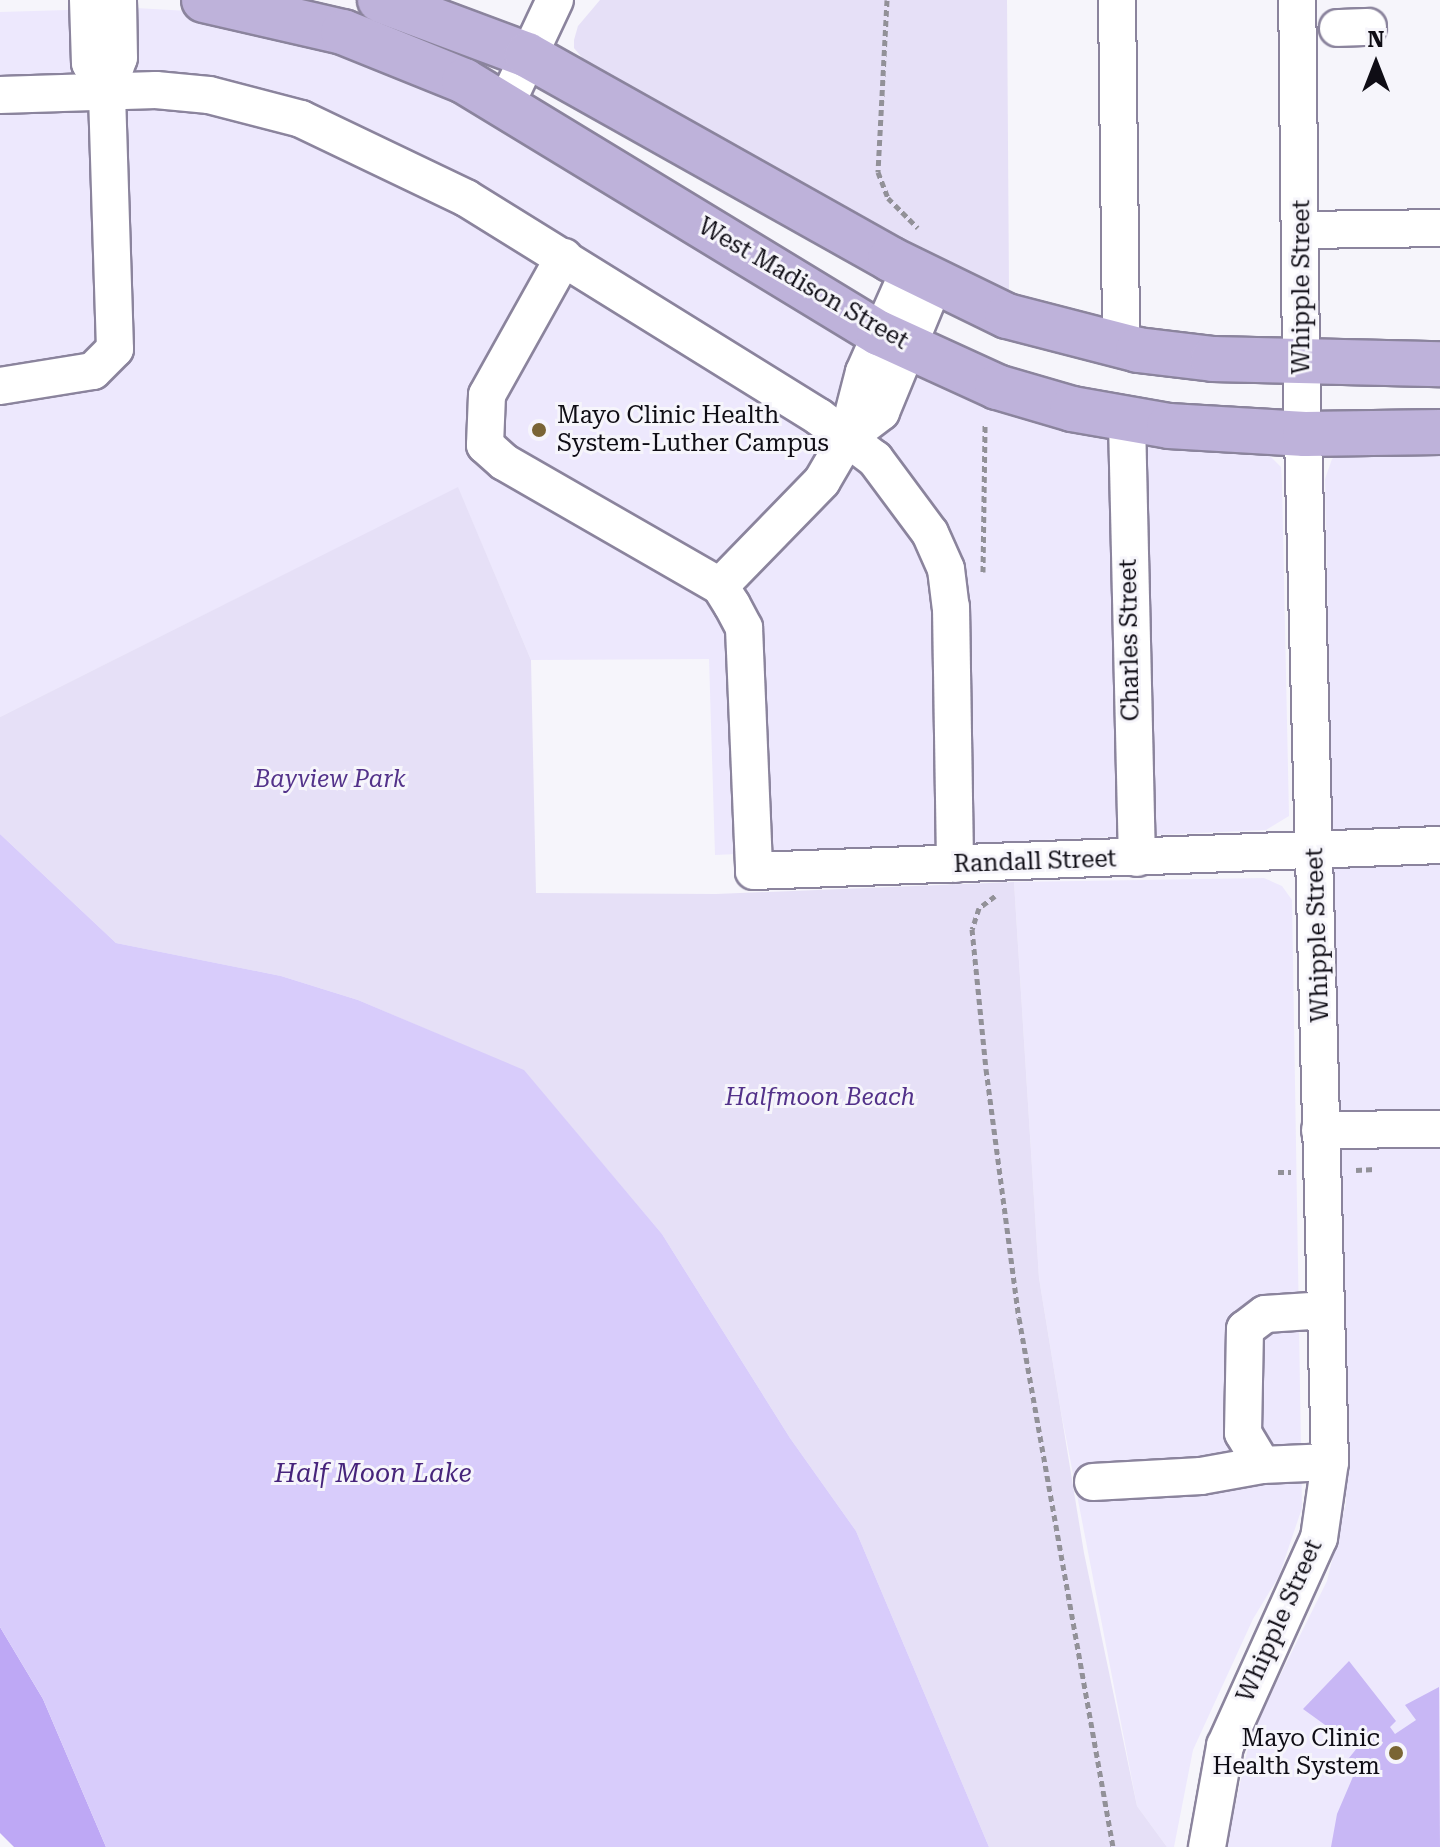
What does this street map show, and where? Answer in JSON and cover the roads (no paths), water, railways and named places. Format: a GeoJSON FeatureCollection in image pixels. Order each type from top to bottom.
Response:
{"type":"FeatureCollection","features":[{"type":"Feature","properties":{"kind":"main road","name":"West Madison Street"},"geometry":{"type":"LineString","coordinates":[[204,0],[343,32],[464,81],[895,340],[997,387],[1127,421],[1305,434],[1440,432]]}},
{"type":"Feature","properties":{"kind":"main road"},"geometry":{"type":"LineString","coordinates":[[380,0],[527,55],[923,274],[1007,316],[1121,346],[1213,359],[1440,364]]}},
{"type":"Feature","properties":{"kind":"street"},"geometry":{"type":"LineString","coordinates":[[88,0],[90,63],[107,92]]}},
{"type":"Feature","properties":{"kind":"street"},"geometry":{"type":"LineString","coordinates":[[0,386],[93,371],[115,349],[107,92],[119,58],[118,0]]}},
{"type":"Feature","properties":{"kind":"street"},"geometry":{"type":"LineString","coordinates":[[506,104],[555,0]]}},
{"type":"Feature","properties":{"kind":"street"},"geometry":{"type":"LineString","coordinates":[[1117,0],[1121,346]]}},
{"type":"Feature","properties":{"kind":"street","name":"Whipple Street"},"geometry":{"type":"LineString","coordinates":[[1207,1847],[1225,1746],[1319,1538],[1330,1462],[1301,362],[1302,230],[1297,0]]}},
{"type":"Feature","properties":{"kind":"street"},"geometry":{"type":"LineString","coordinates":[[0,95],[107,92],[209,95],[301,119],[466,198],[847,438],[899,485],[930,533],[946,569],[955,864]]}},
{"type":"Feature","properties":{"kind":"street"},"geometry":{"type":"LineString","coordinates":[[1302,230],[1440,228]]}},
{"type":"Feature","properties":{"kind":"street"},"geometry":{"type":"LineString","coordinates":[[564,257],[487,395],[485,445],[504,462],[720,586],[822,481],[847,438],[853,402],[895,340],[923,274]]}},
{"type":"Feature","properties":{"kind":"street","name":"Charles Street"},"geometry":{"type":"LineString","coordinates":[[1127,421],[1137,858]]}},
{"type":"Feature","properties":{"kind":"street","name":"Randall Street"},"geometry":{"type":"LineString","coordinates":[[720,586],[744,628],[754,871],[1277,854],[1315,847],[1440,845]]}},
{"type":"Feature","properties":{"kind":"street"},"geometry":{"type":"LineString","coordinates":[[1320,1130],[1440,1129]]}},
{"type":"Feature","properties":{"kind":"street"},"geometry":{"type":"LineString","coordinates":[[1262,1465],[1243,1433],[1245,1329],[1265,1314],[1326,1310]]}},
{"type":"Feature","properties":{"kind":"street"},"geometry":{"type":"LineString","coordinates":[[1093,1482],[1201,1476],[1262,1465],[1330,1462]]}},
{"type":"Feature","properties":{"kind":"water","name":"Half Moon Lake"},"geometry":{"type":"Polygon","coordinates":[[[0,834],[116,943],[281,976],[358,1000],[524,1070],[662,1234],[790,1438],[856,1531],[989,1847],[106,1847],[43,1699],[0,1627],[0,834]]]}},
{"type":"Feature","properties":{"kind":"place","name":"Mayo Clinic Health System-Luther Campus"},"geometry":{"type":"Point","coordinates":[539,430]}},
{"type":"Feature","properties":{"kind":"place","name":"Mayo Clinic Health System"},"geometry":{"type":"Point","coordinates":[1396,1753]}},
{"type":"Feature","properties":{"kind":"park label","name":"Bayview Park"},"geometry":{"type":"Point","coordinates":[330,780]}},
{"type":"Feature","properties":{"kind":"park label","name":"Halfmoon Beach"},"geometry":{"type":"Point","coordinates":[820,1098]}}]}
